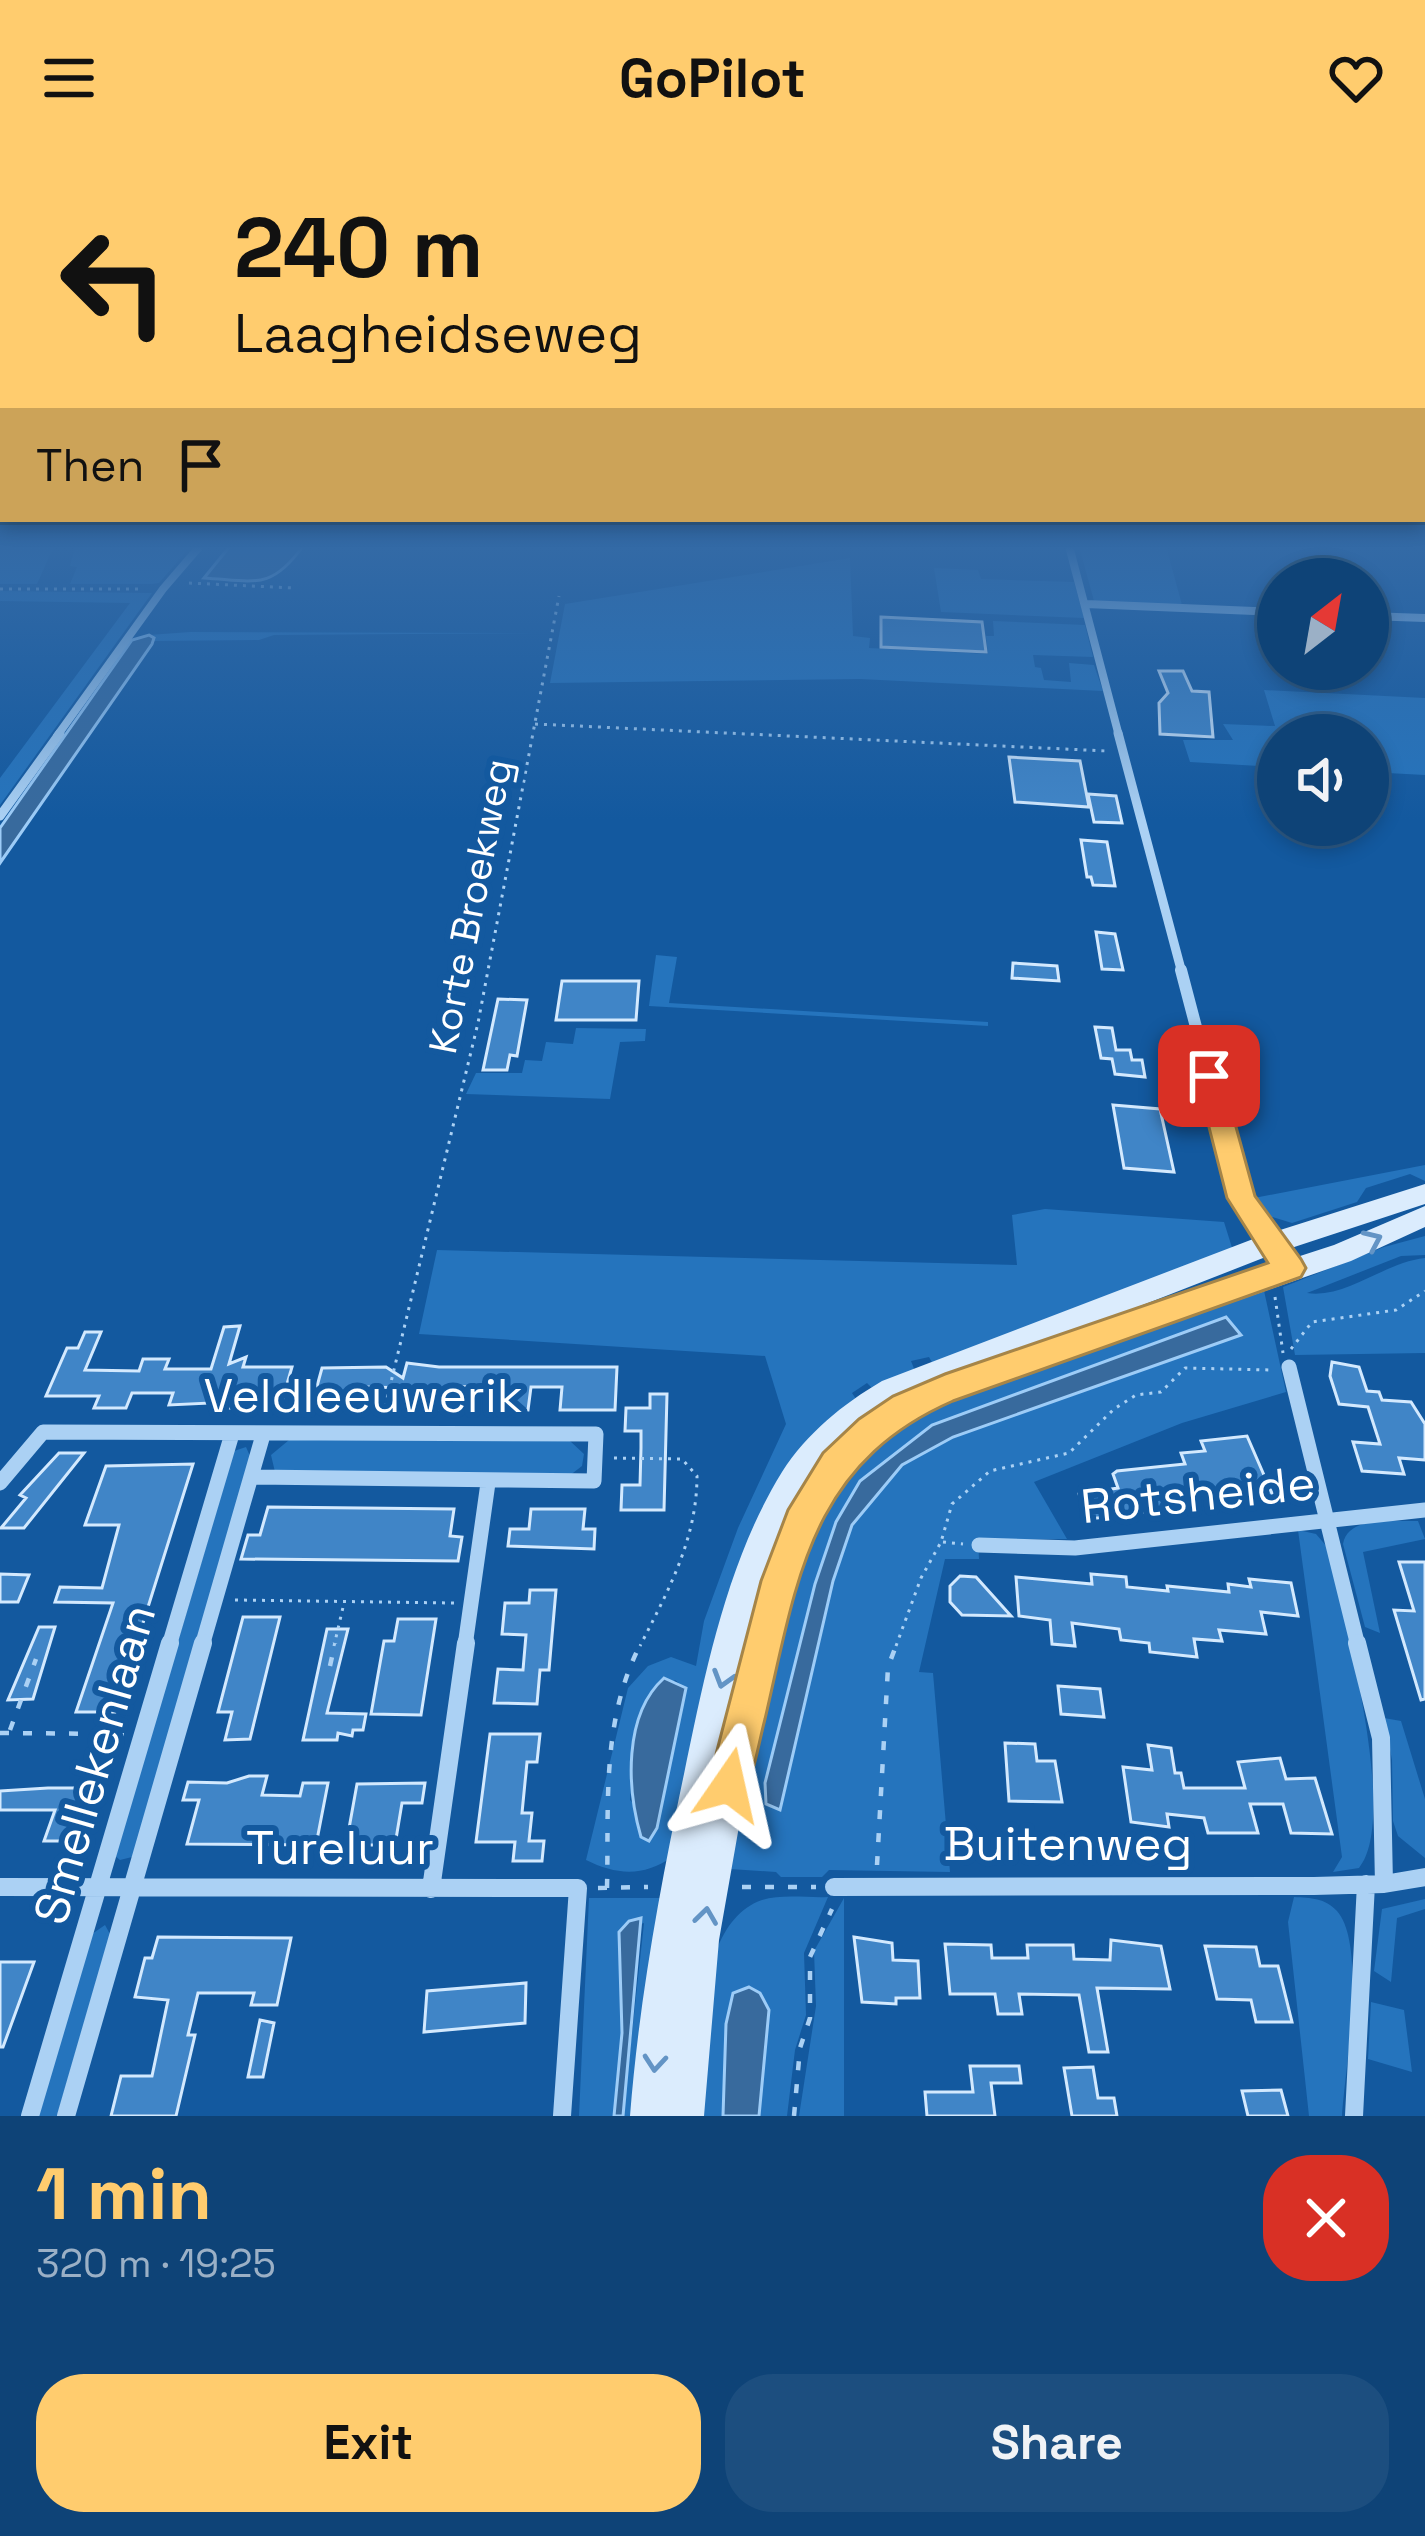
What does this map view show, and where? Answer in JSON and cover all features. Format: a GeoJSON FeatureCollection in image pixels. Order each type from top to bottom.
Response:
{"type":"FeatureCollection","features":[{"type":"Feature","properties":{"kind":"street"},"geometry":{"type":"LineString","coordinates":[[0,816],[128,637]]}},
{"type":"Feature","properties":{"kind":"street"},"geometry":{"type":"LineString","coordinates":[[1095,637],[1241,1198],[1275,1264]]}},
{"type":"Feature","properties":{"kind":"street"},"geometry":{"type":"LineString","coordinates":[[651,2116],[655,2055],[695,1887],[779,1581],[805,1510],[835,1465],[904,1407],[1275,1264],[1425,1194]]}},
{"type":"Feature","properties":{"kind":"street"},"geometry":{"type":"LineString","coordinates":[[1275,1264],[1359,1247],[1425,1216]]}},
{"type":"Feature","properties":{"kind":"street"},"geometry":{"type":"LineString","coordinates":[[1286,1361],[1330,1520],[1381,1738],[1375,1884],[1354,2116]]}},
{"type":"Feature","properties":{"kind":"street","name":"Veldleeuwerik"},"geometry":{"type":"LineString","coordinates":[[0,1483],[44,1432],[596,1434],[594,1481],[251,1478]]}},
{"type":"Feature","properties":{"kind":"street","name":"Smellekenlaan"},"geometry":{"type":"LineString","coordinates":[[30,2116],[232,1434]]}},
{"type":"Feature","properties":{"kind":"street","name":"Smellekenlaan"},"geometry":{"type":"LineString","coordinates":[[67,2116],[263,1435]]}},
{"type":"Feature","properties":{"kind":"street"},"geometry":{"type":"LineString","coordinates":[[431,1888],[488,1483]]}},
{"type":"Feature","properties":{"kind":"street","name":"Rotsheide"},"geometry":{"type":"LineString","coordinates":[[979,1546],[1075,1548],[1425,1510]]}},
{"type":"Feature","properties":{"kind":"street","name":"Buitenweg"},"geometry":{"type":"LineString","coordinates":[[833,1887],[1375,1884],[1425,1877]]}},
{"type":"Feature","properties":{"kind":"street","name":"Tureluur"},"geometry":{"type":"LineString","coordinates":[[0,1887],[578,1888]]}},
{"type":"Feature","properties":{"kind":"street"},"geometry":{"type":"LineString","coordinates":[[683,2116],[695,1887]]}},
{"type":"Feature","properties":{"kind":"street"},"geometry":{"type":"LineString","coordinates":[[562,2116],[578,1888]]}},
{"type":"Feature","properties":{"kind":"path"},"geometry":{"type":"LineString","coordinates":[[533,724],[551,637]]}},
{"type":"Feature","properties":{"kind":"path","name":"Korte Broekweg"},"geometry":{"type":"LineString","coordinates":[[379,1433],[478,1023],[533,724],[1125,752]]}},
{"type":"Feature","properties":{"kind":"path"},"geometry":{"type":"LineString","coordinates":[[1275,1264],[1274,1295],[1286,1361]]}},
{"type":"Feature","properties":{"kind":"path"},"geometry":{"type":"LineString","coordinates":[[1286,1361],[1312,1322],[1396,1310],[1425,1291]]}},
{"type":"Feature","properties":{"kind":"path"},"geometry":{"type":"LineString","coordinates":[[595,1458],[682,1459],[697,1476],[698,1486],[693,1530],[621,1686],[613,1736],[607,1888]]}},
{"type":"Feature","properties":{"kind":"path"},"geometry":{"type":"LineString","coordinates":[[941,1542],[979,1546]]}},
{"type":"Feature","properties":{"kind":"path"},"geometry":{"type":"LineString","coordinates":[[216,1600],[471,1603]]}},
{"type":"Feature","properties":{"kind":"path"},"geometry":{"type":"LineString","coordinates":[[330,1666],[344,1601]]}},
{"type":"Feature","properties":{"kind":"path"},"geometry":{"type":"LineString","coordinates":[[9,1733],[36,1658]]}},
{"type":"Feature","properties":{"kind":"path"},"geometry":{"type":"LineString","coordinates":[[0,1733],[144,1734]]}},
{"type":"Feature","properties":{"kind":"path"},"geometry":{"type":"LineString","coordinates":[[578,1888],[833,1887],[831,1911],[807,1970],[810,2018],[800,2048],[794,2116]]}},
{"type":"Feature","properties":{"kind":"shaded area"},"geometry":{"type":"Polygon","coordinates":[[[104,637],[120,637],[0,805],[0,778],[104,637]]]}},
{"type":"Feature","properties":{"kind":"shaded area"},"geometry":{"type":"Polygon","coordinates":[[[151,637],[267,637],[259,640],[151,637]]]}},
{"type":"Feature","properties":{"kind":"shaded area"},"geometry":{"type":"Polygon","coordinates":[[[559,637],[865,637],[870,638],[869,648],[988,654],[986,637],[1088,637],[1093,657],[1033,655],[1035,667],[1041,668],[1044,680],[1071,682],[1069,663],[1094,665],[1103,691],[860,679],[550,683],[559,637]]]}},
{"type":"Feature","properties":{"kind":"shaded area"},"geometry":{"type":"Polygon","coordinates":[[[154,638],[0,863],[0,828],[132,640],[154,638]]]}},
{"type":"Feature","properties":{"kind":"shaded area"},"geometry":{"type":"Polygon","coordinates":[[[1264,690],[1425,698],[1425,775],[1389,773],[1389,714],[1271,714],[1264,690]]]}},
{"type":"Feature","properties":{"kind":"shaded area"},"geometry":{"type":"Polygon","coordinates":[[[1223,724],[1257,725],[1257,766],[1190,762],[1183,740],[1233,740],[1223,724]]]}},
{"type":"Feature","properties":{"kind":"shaded area"},"geometry":{"type":"Polygon","coordinates":[[[656,955],[677,957],[669,1003],[988,1022],[988,1026],[649,1006],[656,955]]]}},
{"type":"Feature","properties":{"kind":"shaded area"},"geometry":{"type":"Polygon","coordinates":[[[576,1028],[646,1029],[645,1041],[620,1042],[610,1099],[466,1094],[476,1073],[522,1073],[525,1060],[542,1061],[546,1042],[573,1044],[576,1028]]]}},
{"type":"Feature","properties":{"kind":"shaded area"},"geometry":{"type":"Polygon","coordinates":[[[1425,1165],[1425,1181],[1410,1174],[1366,1188],[1357,1202],[1292,1223],[1266,1215],[1254,1198],[1425,1165]]]}},
{"type":"Feature","properties":{"kind":"shaded area"},"geometry":{"type":"Polygon","coordinates":[[[1045,1209],[1224,1222],[1234,1254],[934,1366],[929,1357],[911,1361],[915,1371],[875,1391],[867,1383],[852,1393],[858,1402],[672,1857],[630,1872],[586,1860],[628,1688],[648,1666],[671,1657],[696,1666],[704,1621],[738,1528],[786,1424],[765,1356],[419,1334],[437,1250],[1017,1265],[1012,1215],[1045,1209]],[[675,1680],[660,1696],[642,1722],[634,1746],[630,1800],[657,1828],[686,1689],[675,1680]]]}},
{"type":"Feature","properties":{"kind":"shaded area"},"geometry":{"type":"Polygon","coordinates":[[[1425,1236],[1425,1255],[1401,1256],[1307,1293],[1336,1291],[1425,1258],[1425,1353],[1295,1355],[1283,1287],[1425,1236]]]}},
{"type":"Feature","properties":{"kind":"shaded area"},"geometry":{"type":"Polygon","coordinates":[[[1263,1286],[1286,1392],[1182,1423],[1034,1482],[1067,1539],[978,1539],[979,1559],[945,1559],[919,1672],[933,1673],[950,1872],[829,1870],[822,1877],[781,1877],[776,1872],[730,1869],[757,1691],[822,1496],[914,1410],[1263,1286]],[[1226,1317],[933,1425],[836,1522],[765,1783],[780,1809],[833,1581],[852,1525],[902,1465],[953,1437],[1240,1335],[1226,1317]]]}},
{"type":"Feature","properties":{"kind":"shaded area"},"geometry":{"type":"Polygon","coordinates":[[[1226,1317],[1241,1335],[953,1437],[902,1465],[852,1525],[833,1581],[780,1810],[766,1804],[765,1783],[815,1584],[836,1522],[860,1481],[932,1425],[1226,1317]]]}},
{"type":"Feature","properties":{"kind":"shaded area"},"geometry":{"type":"Polygon","coordinates":[[[289,1440],[570,1441],[584,1454],[582,1466],[569,1476],[275,1472],[271,1455],[289,1440]]]}},
{"type":"Feature","properties":{"kind":"shaded area"},"geometry":{"type":"Polygon","coordinates":[[[246,1447],[250,1456],[137,1848],[132,1857],[120,1860],[115,1856],[234,1451],[246,1447]]]}},
{"type":"Feature","properties":{"kind":"shaded area"},"geometry":{"type":"Polygon","coordinates":[[[1418,1521],[1425,1539],[1363,1552],[1380,1633],[1365,1627],[1343,1544],[1347,1535],[1373,1522],[1418,1521]]]}},
{"type":"Feature","properties":{"kind":"shaded area"},"geometry":{"type":"Polygon","coordinates":[[[1298,1530],[1316,1534],[1328,1548],[1371,1761],[1370,1842],[1359,1868],[1333,1872],[1342,1857],[1298,1530]]]}},
{"type":"Feature","properties":{"kind":"shaded area"},"geometry":{"type":"Polygon","coordinates":[[[664,1678],[686,1688],[657,1828],[649,1841],[641,1837],[636,1818],[632,1753],[641,1712],[664,1678]]]}},
{"type":"Feature","properties":{"kind":"shaded area"},"geometry":{"type":"Polygon","coordinates":[[[1384,1718],[1401,1721],[1425,1799],[1425,1858],[1398,1836],[1393,1821],[1392,1760],[1384,1718]]]}},
{"type":"Feature","properties":{"kind":"shaded area"},"geometry":{"type":"Polygon","coordinates":[[[828,1897],[804,1953],[806,2015],[795,2050],[787,2116],[759,2116],[762,2078],[726,2024],[723,2116],[694,2116],[705,1994],[724,1935],[740,1913],[762,1900],[828,1897]]]}},
{"type":"Feature","properties":{"kind":"shaded area"},"geometry":{"type":"Polygon","coordinates":[[[1294,1897],[1328,1903],[1346,1928],[1353,1978],[1342,2116],[1309,2116],[1288,1922],[1294,1897]]]}},
{"type":"Feature","properties":{"kind":"shaded area"},"geometry":{"type":"Polygon","coordinates":[[[589,1898],[670,1898],[641,2116],[623,2116],[644,1923],[619,1933],[622,2033],[614,2116],[579,2116],[589,1898]]]}},
{"type":"Feature","properties":{"kind":"shaded area"},"geometry":{"type":"Polygon","coordinates":[[[844,1898],[844,2116],[799,2116],[816,2006],[814,1951],[844,1898]]]}},
{"type":"Feature","properties":{"kind":"shaded area"},"geometry":{"type":"Polygon","coordinates":[[[1425,1899],[1425,1909],[1397,1918],[1391,1982],[1374,1971],[1382,1909],[1425,1899]]]}},
{"type":"Feature","properties":{"kind":"shaded area"},"geometry":{"type":"Polygon","coordinates":[[[641,1918],[623,2116],[614,2116],[622,2033],[619,1932],[629,1921],[641,1918]]]}},
{"type":"Feature","properties":{"kind":"shaded area"},"geometry":{"type":"Polygon","coordinates":[[[105,1925],[110,1934],[57,2116],[38,2116],[92,1934],[105,1925]]]}},
{"type":"Feature","properties":{"kind":"shaded area"},"geometry":{"type":"Polygon","coordinates":[[[749,1987],[760,1993],[769,2010],[759,2116],[723,2116],[726,2024],[733,1993],[749,1987]]]}},
{"type":"Feature","properties":{"kind":"shaded area"},"geometry":{"type":"Polygon","coordinates":[[[1371,2002],[1404,2010],[1412,2072],[1368,2059],[1371,2002]]]}},
{"type":"Feature","properties":{"kind":"building"},"geometry":{"type":"Polygon","coordinates":[[[881,637],[984,637],[986,652],[881,647],[881,637]]]}},
{"type":"Feature","properties":{"kind":"building"},"geometry":{"type":"Polygon","coordinates":[[[1159,671],[1183,671],[1192,691],[1209,692],[1213,737],[1160,734],[1159,703],[1168,693],[1159,671]]]}},
{"type":"Feature","properties":{"kind":"building"},"geometry":{"type":"Polygon","coordinates":[[[1009,757],[1080,761],[1089,807],[1015,802],[1009,757]]]}},
{"type":"Feature","properties":{"kind":"building"},"geometry":{"type":"Polygon","coordinates":[[[1088,794],[1116,796],[1122,823],[1094,822],[1088,794]]]}},
{"type":"Feature","properties":{"kind":"building"},"geometry":{"type":"Polygon","coordinates":[[[1081,840],[1107,842],[1115,886],[1093,885],[1087,877],[1081,840]]]}},
{"type":"Feature","properties":{"kind":"building"},"geometry":{"type":"Polygon","coordinates":[[[1096,932],[1115,934],[1123,970],[1102,969],[1096,932]]]}},
{"type":"Feature","properties":{"kind":"building"},"geometry":{"type":"Polygon","coordinates":[[[1013,963],[1057,966],[1059,981],[1012,978],[1013,963]]]}},
{"type":"Feature","properties":{"kind":"building"},"geometry":{"type":"Polygon","coordinates":[[[562,981],[639,981],[636,1020],[556,1020],[562,981]]]}},
{"type":"Feature","properties":{"kind":"building"},"geometry":{"type":"Polygon","coordinates":[[[498,999],[527,1000],[517,1056],[510,1055],[507,1070],[483,1070],[498,999]]]}},
{"type":"Feature","properties":{"kind":"building"},"geometry":{"type":"Polygon","coordinates":[[[1095,1027],[1112,1028],[1116,1050],[1130,1050],[1132,1060],[1142,1060],[1145,1077],[1115,1074],[1112,1059],[1101,1058],[1095,1027]]]}},
{"type":"Feature","properties":{"kind":"building"},"geometry":{"type":"Polygon","coordinates":[[[1113,1105],[1160,1109],[1174,1172],[1124,1168],[1113,1105]]]}},
{"type":"Feature","properties":{"kind":"building"},"geometry":{"type":"Polygon","coordinates":[[[240,1326],[229,1364],[246,1357],[243,1367],[292,1367],[280,1408],[230,1408],[231,1402],[169,1405],[173,1393],[132,1393],[126,1408],[94,1408],[99,1396],[46,1396],[67,1348],[78,1348],[85,1332],[101,1332],[85,1370],[139,1371],[143,1359],[169,1359],[165,1369],[211,1369],[224,1327],[240,1326]]]}},
{"type":"Feature","properties":{"kind":"building"},"geometry":{"type":"Polygon","coordinates":[[[1332,1362],[1359,1367],[1367,1391],[1379,1392],[1382,1400],[1411,1402],[1425,1424],[1425,1460],[1399,1458],[1404,1474],[1362,1471],[1353,1442],[1380,1444],[1368,1407],[1339,1404],[1330,1376],[1332,1362]]]}},
{"type":"Feature","properties":{"kind":"building"},"geometry":{"type":"Polygon","coordinates":[[[407,1363],[617,1367],[615,1410],[560,1410],[562,1387],[531,1387],[528,1410],[485,1409],[488,1386],[457,1387],[453,1409],[410,1409],[414,1388],[366,1387],[362,1409],[311,1408],[322,1368],[386,1367],[403,1378],[407,1363]]]}},
{"type":"Feature","properties":{"kind":"building"},"geometry":{"type":"Polygon","coordinates":[[[650,1394],[667,1394],[664,1510],[621,1510],[622,1485],[640,1485],[641,1431],[625,1431],[626,1408],[650,1408],[650,1394]]]}},
{"type":"Feature","properties":{"kind":"building"},"geometry":{"type":"Polygon","coordinates":[[[1247,1436],[1274,1498],[1244,1500],[1240,1489],[1186,1495],[1190,1506],[1090,1519],[1084,1509],[1079,1494],[1118,1488],[1113,1474],[1117,1471],[1185,1464],[1181,1453],[1205,1451],[1201,1441],[1247,1436]]]}},
{"type":"Feature","properties":{"kind":"building"},"geometry":{"type":"Polygon","coordinates":[[[59,1453],[84,1453],[24,1528],[1,1528],[26,1498],[20,1495],[59,1453]]]}},
{"type":"Feature","properties":{"kind":"building"},"geometry":{"type":"Polygon","coordinates":[[[193,1464],[115,1712],[76,1712],[113,1603],[55,1602],[60,1587],[102,1588],[119,1525],[85,1525],[106,1466],[193,1464]]]}},
{"type":"Feature","properties":{"kind":"building"},"geometry":{"type":"Polygon","coordinates":[[[268,1507],[454,1509],[450,1536],[462,1537],[458,1561],[241,1559],[248,1535],[260,1535],[268,1507]]]}},
{"type":"Feature","properties":{"kind":"building"},"geometry":{"type":"Polygon","coordinates":[[[531,1509],[585,1509],[583,1529],[595,1529],[594,1549],[508,1546],[510,1529],[529,1529],[531,1509]]]}},
{"type":"Feature","properties":{"kind":"building"},"geometry":{"type":"Polygon","coordinates":[[[1399,1562],[1425,1562],[1425,1699],[1421,1700],[1394,1610],[1414,1611],[1399,1562]]]}},
{"type":"Feature","properties":{"kind":"building"},"geometry":{"type":"Polygon","coordinates":[[[0,1574],[29,1575],[18,1602],[0,1602],[0,1574]]]}},
{"type":"Feature","properties":{"kind":"building"},"geometry":{"type":"Polygon","coordinates":[[[1091,1574],[1126,1577],[1127,1587],[1168,1591],[1167,1586],[1229,1592],[1228,1584],[1251,1587],[1249,1579],[1291,1583],[1298,1616],[1261,1612],[1266,1634],[1219,1630],[1222,1641],[1194,1639],[1197,1657],[1150,1652],[1149,1643],[1121,1640],[1119,1629],[1072,1623],[1075,1646],[1052,1644],[1050,1620],[1019,1616],[1016,1577],[1092,1584],[1091,1574]]]}},
{"type":"Feature","properties":{"kind":"building"},"geometry":{"type":"Polygon","coordinates":[[[960,1576],[976,1577],[1011,1616],[962,1615],[950,1602],[950,1586],[960,1576]]]}},
{"type":"Feature","properties":{"kind":"building"},"geometry":{"type":"Polygon","coordinates":[[[530,1590],[556,1590],[549,1670],[540,1670],[537,1704],[494,1703],[498,1669],[523,1670],[526,1635],[502,1634],[505,1603],[529,1603],[530,1590]]]}},
{"type":"Feature","properties":{"kind":"building"},"geometry":{"type":"Polygon","coordinates":[[[243,1617],[280,1617],[250,1739],[225,1740],[232,1712],[218,1712],[243,1617]]]}},
{"type":"Feature","properties":{"kind":"building"},"geometry":{"type":"Polygon","coordinates":[[[398,1619],[436,1619],[421,1715],[371,1714],[384,1641],[394,1641],[398,1619]]]}},
{"type":"Feature","properties":{"kind":"building"},"geometry":{"type":"Polygon","coordinates":[[[39,1627],[55,1627],[33,1699],[8,1700],[39,1627]]]}},
{"type":"Feature","properties":{"kind":"building"},"geometry":{"type":"Polygon","coordinates":[[[327,1629],[348,1629],[327,1713],[366,1714],[363,1730],[353,1730],[352,1736],[338,1733],[337,1740],[303,1740],[327,1629]]]}},
{"type":"Feature","properties":{"kind":"building"},"geometry":{"type":"Polygon","coordinates":[[[1058,1686],[1100,1689],[1104,1717],[1061,1714],[1058,1686]]]}},
{"type":"Feature","properties":{"kind":"building"},"geometry":{"type":"Polygon","coordinates":[[[490,1734],[540,1734],[537,1762],[527,1762],[522,1813],[532,1813],[529,1841],[544,1841],[542,1861],[513,1861],[515,1842],[476,1842],[490,1734]]]}},
{"type":"Feature","properties":{"kind":"building"},"geometry":{"type":"Polygon","coordinates":[[[1005,1743],[1035,1744],[1037,1761],[1055,1761],[1062,1802],[1009,1801],[1005,1743]]]}},
{"type":"Feature","properties":{"kind":"building"},"geometry":{"type":"Polygon","coordinates":[[[1148,1745],[1171,1748],[1175,1773],[1181,1773],[1184,1788],[1245,1788],[1238,1762],[1280,1758],[1286,1779],[1315,1778],[1332,1834],[1291,1833],[1283,1804],[1250,1804],[1258,1833],[1208,1833],[1204,1818],[1167,1814],[1169,1827],[1131,1822],[1123,1767],[1152,1770],[1148,1745]]]}},
{"type":"Feature","properties":{"kind":"building"},"geometry":{"type":"Polygon","coordinates":[[[267,1776],[262,1795],[300,1796],[303,1783],[328,1783],[316,1845],[187,1844],[199,1800],[183,1800],[188,1782],[227,1783],[267,1776]]]}},
{"type":"Feature","properties":{"kind":"building"},"geometry":{"type":"Polygon","coordinates":[[[425,1783],[422,1803],[402,1803],[395,1845],[346,1845],[357,1784],[425,1783]]]}},
{"type":"Feature","properties":{"kind":"building"},"geometry":{"type":"Polygon","coordinates":[[[95,1788],[78,1841],[44,1841],[55,1810],[0,1810],[0,1791],[95,1788]]]}},
{"type":"Feature","properties":{"kind":"building"},"geometry":{"type":"Polygon","coordinates":[[[158,1937],[291,1938],[277,2005],[251,2005],[254,1993],[198,1993],[188,2035],[195,2035],[176,2116],[111,2116],[121,2076],[152,2076],[168,2000],[135,1997],[145,1958],[152,1958],[158,1937]]]}},
{"type":"Feature","properties":{"kind":"building"},"geometry":{"type":"Polygon","coordinates":[[[854,1937],[892,1943],[893,1960],[918,1961],[920,1998],[896,1998],[896,2004],[862,2002],[854,1937]]]}},
{"type":"Feature","properties":{"kind":"building"},"geometry":{"type":"Polygon","coordinates":[[[1111,1940],[1161,1946],[1170,1989],[1097,1988],[1108,2052],[1089,2052],[1079,1995],[1019,1994],[1022,2014],[998,2014],[995,1994],[950,1994],[945,1944],[991,1945],[992,1958],[1028,1958],[1027,1945],[1073,1945],[1074,1959],[1110,1960],[1111,1940]]]}},
{"type":"Feature","properties":{"kind":"building"},"geometry":{"type":"Polygon","coordinates":[[[1205,1946],[1256,1947],[1260,1966],[1278,1966],[1292,2022],[1256,2022],[1251,2000],[1217,1999],[1205,1946]]]}},
{"type":"Feature","properties":{"kind":"building"},"geometry":{"type":"Polygon","coordinates":[[[0,1962],[34,1962],[3,2047],[0,2047],[0,1962]]]}},
{"type":"Feature","properties":{"kind":"building"},"geometry":{"type":"Polygon","coordinates":[[[526,1983],[525,2023],[424,2032],[427,1991],[526,1983]]]}},
{"type":"Feature","properties":{"kind":"building"},"geometry":{"type":"Polygon","coordinates":[[[260,2020],[274,2023],[263,2077],[248,2077],[260,2020]]]}},
{"type":"Feature","properties":{"kind":"building"},"geometry":{"type":"Polygon","coordinates":[[[970,2066],[1019,2066],[1021,2083],[991,2083],[995,2116],[927,2116],[925,2092],[973,2092],[970,2066]]]}},
{"type":"Feature","properties":{"kind":"building"},"geometry":{"type":"Polygon","coordinates":[[[1093,2067],[1098,2098],[1114,2098],[1117,2116],[1072,2116],[1064,2068],[1093,2067]]]}},
{"type":"Feature","properties":{"kind":"building"},"geometry":{"type":"Polygon","coordinates":[[[1281,2090],[1288,2116],[1248,2116],[1242,2091],[1281,2090]]]}},
{"type":"Feature","properties":{"kind":"route"},"geometry":{"type":"LineString","coordinates":[[729,1785],[779,1581],[805,1510],[835,1465],[871,1430],[904,1407],[945,1389],[1291,1268],[1259,1231],[1241,1198],[1209,1076]]}}]}
